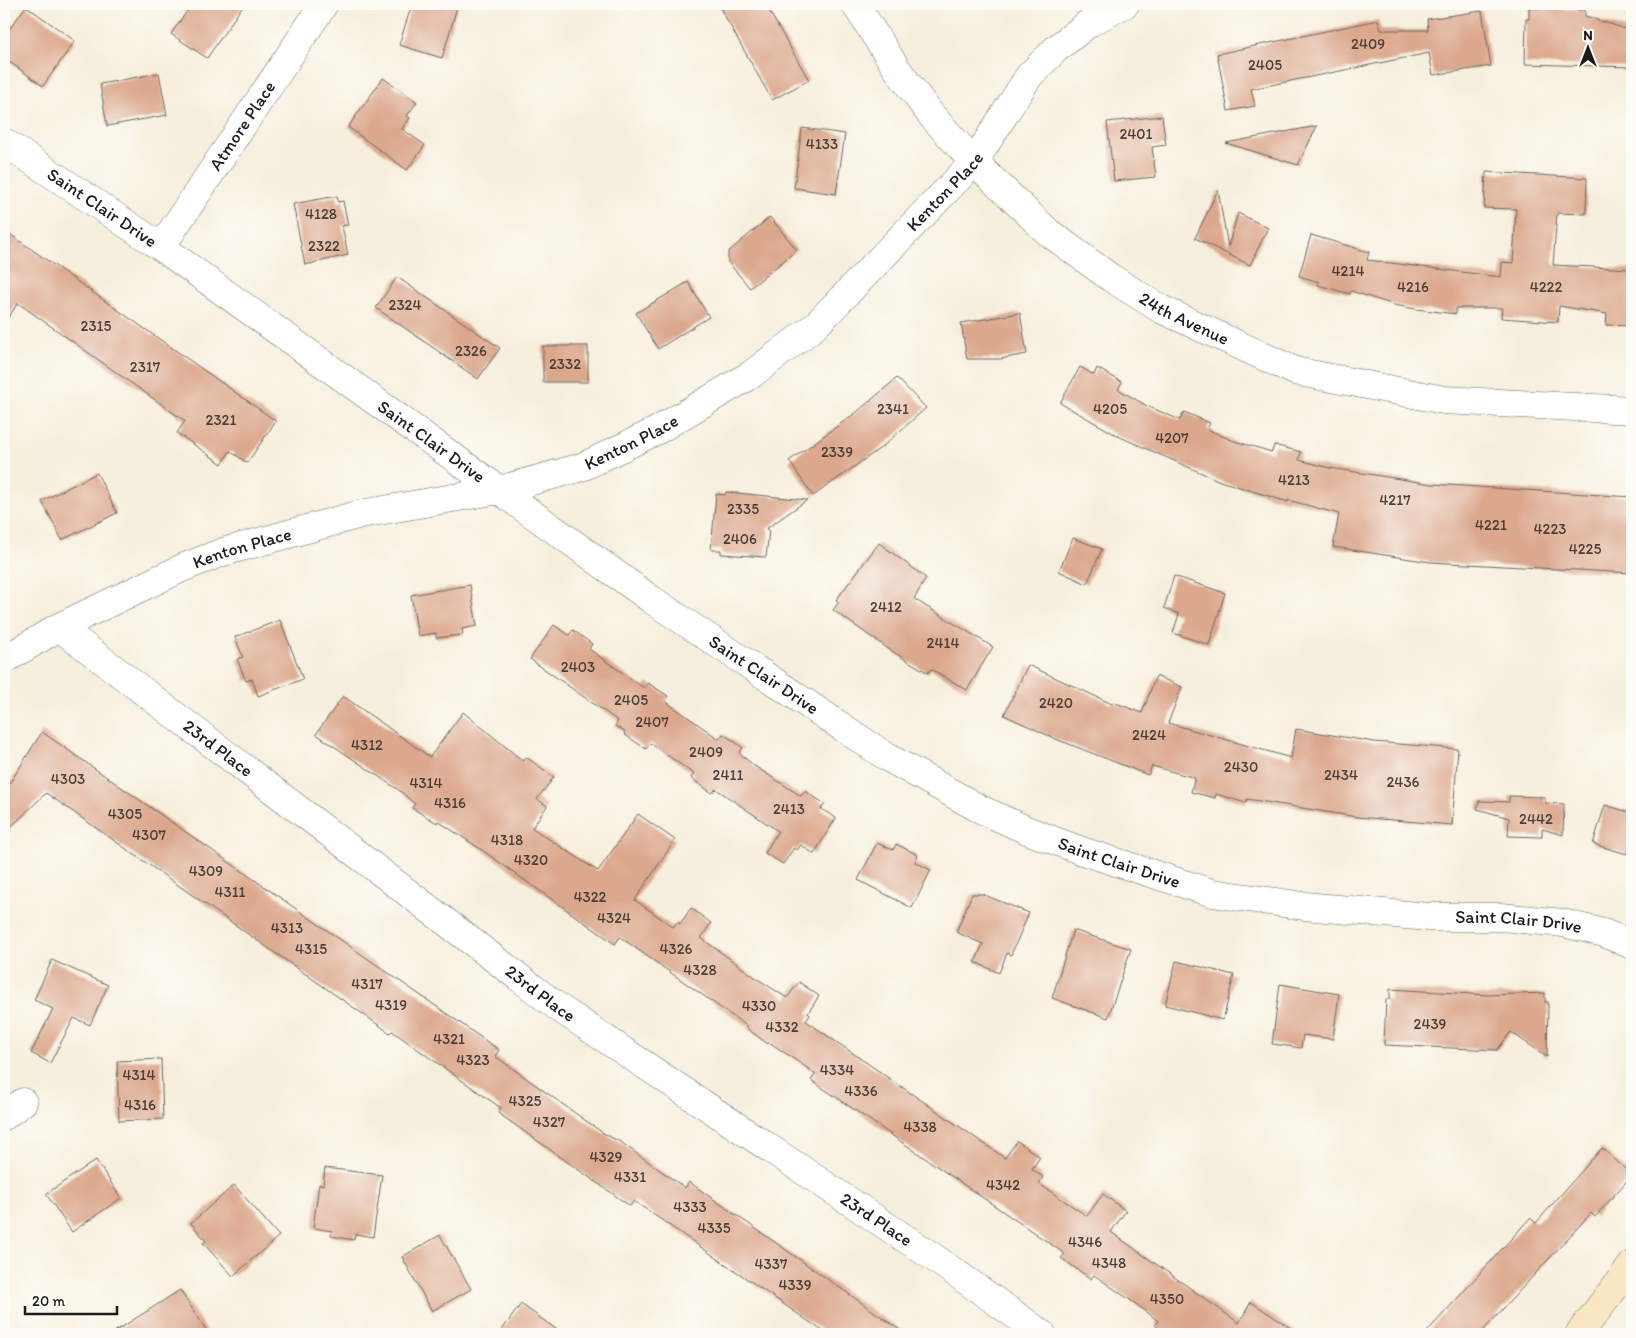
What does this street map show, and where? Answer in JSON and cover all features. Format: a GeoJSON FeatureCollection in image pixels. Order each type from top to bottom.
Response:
{"type":"FeatureCollection","features":[{"type":"Feature","properties":{"kind":"street","name":"Atmore Place"},"geometry":{"type":"LineString","coordinates":[[161,247],[324,4]]}},
{"type":"Feature","properties":{"kind":"street","name":"24th Avenue"},"geometry":{"type":"LineString","coordinates":[[855,4],[896,69],[974,162],[1048,232],[1111,278],[1161,309],[1295,371],[1444,400],[1632,410]]}},
{"type":"Feature","properties":{"kind":"street","name":"Kenton Place"},"geometry":{"type":"LineString","coordinates":[[4,660],[59,627],[182,568],[223,552],[361,514],[499,490],[582,467],[658,430],[752,374],[815,326],[974,162],[1030,76],[1056,49],[1089,23],[1125,4]]}},
{"type":"Feature","properties":{"kind":"street","name":"Saint Clair Drive"},"geometry":{"type":"LineString","coordinates":[[4,142],[161,247],[652,600],[887,757],[980,809],[1029,831],[1212,894],[1304,906],[1429,917],[1501,917],[1563,923],[1604,934],[1632,945]]}},
{"type":"Feature","properties":{"kind":"street","name":"23rd Place"},"geometry":{"type":"LineString","coordinates":[[59,627],[559,1008],[928,1254],[1042,1334]]}},
{"type":"Feature","properties":{"kind":"street"},"geometry":{"type":"LineString","coordinates":[[1579,1334],[1632,1265]]}},
{"type":"Feature","properties":{"kind":"building"},"geometry":{"type":"Polygon","coordinates":[[[192,4],[244,4],[207,58],[171,34],[192,4]]]}},
{"type":"Feature","properties":{"kind":"building"},"geometry":{"type":"Polygon","coordinates":[[[412,4],[458,4],[442,58],[399,45],[412,4]]]}},
{"type":"Feature","properties":{"kind":"building"},"geometry":{"type":"Polygon","coordinates":[[[718,4],[765,4],[809,80],[772,100],[718,4]]]}},
{"type":"Feature","properties":{"kind":"building"},"geometry":{"type":"Polygon","coordinates":[[[26,6],[75,41],[43,86],[4,58],[4,37],[26,6]]]}},
{"type":"Feature","properties":{"kind":"building"},"geometry":{"type":"Polygon","coordinates":[[[1529,8],[1585,10],[1585,16],[1632,31],[1632,67],[1525,64],[1526,19],[1529,19],[1529,8]]]}},
{"type":"Feature","properties":{"kind":"building"},"geometry":{"type":"Polygon","coordinates":[[[1482,11],[1491,66],[1433,75],[1429,53],[1251,89],[1255,106],[1228,111],[1217,54],[1378,20],[1381,30],[1428,30],[1427,19],[1482,11]]]}},
{"type":"Feature","properties":{"kind":"building"},"geometry":{"type":"Polygon","coordinates":[[[159,73],[167,115],[107,126],[100,84],[159,73]]]}},
{"type":"Feature","properties":{"kind":"building"},"geometry":{"type":"Polygon","coordinates":[[[383,78],[417,102],[407,116],[410,118],[402,129],[425,145],[407,170],[348,127],[383,78]]]}},
{"type":"Feature","properties":{"kind":"building"},"geometry":{"type":"Polygon","coordinates":[[[1162,116],[1166,145],[1152,147],[1156,177],[1114,181],[1107,122],[1162,116]]]}},
{"type":"Feature","properties":{"kind":"building"},"geometry":{"type":"Polygon","coordinates":[[[1317,126],[1298,165],[1226,143],[1317,126]]]}},
{"type":"Feature","properties":{"kind":"building"},"geometry":{"type":"Polygon","coordinates":[[[802,128],[845,134],[836,194],[794,188],[802,128]]]}},
{"type":"Feature","properties":{"kind":"building"},"geometry":{"type":"Polygon","coordinates":[[[1486,172],[1587,178],[1586,214],[1557,213],[1553,265],[1632,269],[1632,326],[1606,325],[1607,314],[1559,306],[1558,322],[1501,318],[1502,308],[1456,308],[1456,314],[1416,309],[1394,305],[1351,291],[1350,294],[1318,285],[1319,282],[1299,276],[1311,235],[1369,252],[1367,260],[1501,277],[1502,262],[1513,263],[1516,209],[1484,208],[1486,172]]]}},
{"type":"Feature","properties":{"kind":"building"},"geometry":{"type":"Polygon","coordinates":[[[1218,190],[1228,247],[1238,213],[1268,228],[1250,265],[1195,238],[1218,190]]]}},
{"type":"Feature","properties":{"kind":"building"},"geometry":{"type":"Polygon","coordinates":[[[337,196],[338,202],[343,201],[348,225],[342,226],[348,255],[305,265],[293,204],[337,196]]]}},
{"type":"Feature","properties":{"kind":"building"},"geometry":{"type":"Polygon","coordinates":[[[770,217],[797,250],[750,288],[728,262],[728,252],[770,217]]]}},
{"type":"Feature","properties":{"kind":"building"},"geometry":{"type":"Polygon","coordinates":[[[4,230],[276,421],[247,463],[230,451],[222,464],[177,433],[185,421],[18,303],[4,324],[4,230]]]}},
{"type":"Feature","properties":{"kind":"building"},"geometry":{"type":"Polygon","coordinates":[[[397,277],[500,348],[478,379],[376,308],[397,277]]]}},
{"type":"Feature","properties":{"kind":"building"},"geometry":{"type":"Polygon","coordinates":[[[688,282],[709,317],[658,349],[636,313],[688,282]]]}},
{"type":"Feature","properties":{"kind":"building"},"geometry":{"type":"Polygon","coordinates":[[[1020,313],[1027,354],[1000,359],[967,359],[961,323],[1020,313]]]}},
{"type":"Feature","properties":{"kind":"building"},"geometry":{"type":"Polygon","coordinates":[[[543,346],[588,346],[588,382],[543,382],[543,346]]]}},
{"type":"Feature","properties":{"kind":"building"},"geometry":{"type":"Polygon","coordinates":[[[1080,367],[1094,375],[1097,368],[1122,382],[1118,389],[1147,406],[1180,420],[1184,412],[1210,423],[1207,429],[1234,441],[1272,452],[1274,445],[1301,452],[1299,460],[1330,468],[1432,484],[1632,497],[1632,573],[1430,562],[1333,547],[1339,514],[1288,500],[1288,502],[1220,481],[1120,437],[1060,403],[1080,367]]]}},
{"type":"Feature","properties":{"kind":"building"},"geometry":{"type":"Polygon","coordinates":[[[897,378],[926,408],[882,447],[813,496],[789,461],[857,412],[897,378]]]}},
{"type":"Feature","properties":{"kind":"building"},"geometry":{"type":"Polygon","coordinates":[[[97,473],[117,513],[62,540],[42,501],[97,473]]]}},
{"type":"Feature","properties":{"kind":"building"},"geometry":{"type":"Polygon","coordinates":[[[726,492],[807,500],[766,529],[769,530],[766,557],[721,554],[721,550],[711,550],[716,494],[725,495],[726,492]]]}},
{"type":"Feature","properties":{"kind":"building"},"geometry":{"type":"Polygon","coordinates":[[[1073,538],[1102,549],[1087,584],[1059,571],[1073,538]]]}},
{"type":"Feature","properties":{"kind":"building"},"geometry":{"type":"Polygon","coordinates":[[[879,543],[926,578],[914,599],[993,647],[967,690],[931,669],[928,673],[890,650],[833,610],[839,602],[836,600],[879,543]]]}},
{"type":"Feature","properties":{"kind":"building"},"geometry":{"type":"Polygon","coordinates":[[[1174,576],[1225,593],[1209,645],[1173,633],[1179,614],[1164,608],[1174,576]]]}},
{"type":"Feature","properties":{"kind":"building"},"geometry":{"type":"Polygon","coordinates":[[[470,585],[477,626],[462,629],[463,635],[436,638],[436,633],[418,636],[411,595],[470,585]]]}},
{"type":"Feature","properties":{"kind":"building"},"geometry":{"type":"Polygon","coordinates":[[[280,620],[303,679],[258,696],[252,679],[246,681],[237,659],[243,657],[235,637],[280,620]]]}},
{"type":"Feature","properties":{"kind":"building"},"geometry":{"type":"Polygon","coordinates":[[[554,625],[569,635],[573,630],[592,644],[589,649],[644,688],[648,683],[668,696],[665,701],[719,739],[723,734],[734,741],[743,748],[739,753],[753,765],[801,796],[805,791],[825,804],[821,809],[836,818],[814,854],[801,845],[797,850],[794,848],[783,864],[765,853],[778,831],[716,789],[712,793],[691,778],[694,774],[650,743],[646,749],[624,734],[625,732],[615,726],[618,721],[530,659],[554,625]]]}},
{"type":"Feature","properties":{"kind":"building"},"geometry":{"type":"Polygon","coordinates":[[[1028,665],[1112,704],[1113,702],[1142,713],[1156,676],[1182,687],[1168,723],[1291,758],[1296,729],[1374,742],[1458,749],[1452,825],[1357,817],[1247,799],[1246,803],[1216,794],[1215,798],[1191,792],[1195,778],[1152,766],[1148,775],[1056,739],[1004,715],[1028,665]]]}},
{"type":"Feature","properties":{"kind":"building"},"geometry":{"type":"Polygon","coordinates":[[[343,696],[430,757],[463,712],[523,761],[526,757],[554,777],[537,799],[547,806],[532,828],[598,871],[638,814],[675,840],[635,900],[673,927],[677,922],[680,924],[691,908],[711,923],[701,938],[787,998],[799,982],[819,996],[808,1013],[810,1015],[806,1021],[1005,1158],[1017,1141],[1040,1157],[1032,1169],[1043,1177],[1039,1184],[1087,1216],[1103,1194],[1126,1211],[1111,1232],[1239,1323],[1251,1302],[1300,1334],[1167,1334],[1155,1325],[1158,1321],[1143,1309],[1094,1275],[1091,1279],[1061,1258],[1065,1254],[811,1080],[816,1074],[769,1042],[768,1044],[746,1028],[748,1027],[620,937],[615,944],[482,850],[438,821],[437,823],[412,808],[415,804],[400,791],[316,734],[343,696]]]}},
{"type":"Feature","properties":{"kind":"building"},"geometry":{"type":"Polygon","coordinates":[[[42,732],[499,1050],[495,1056],[603,1133],[622,1143],[685,1188],[689,1182],[906,1334],[827,1334],[634,1201],[630,1206],[498,1113],[501,1108],[392,1031],[390,1033],[46,793],[4,834],[4,792],[42,732]]]}},
{"type":"Feature","properties":{"kind":"building"},"geometry":{"type":"Polygon","coordinates":[[[1509,796],[1545,797],[1545,803],[1564,804],[1563,835],[1542,829],[1542,837],[1508,836],[1509,818],[1477,809],[1479,801],[1509,802],[1509,796]]]}},
{"type":"Feature","properties":{"kind":"building"},"geometry":{"type":"Polygon","coordinates":[[[1605,805],[1632,813],[1632,852],[1628,851],[1627,854],[1593,844],[1605,805]]]}},
{"type":"Feature","properties":{"kind":"building"},"geometry":{"type":"Polygon","coordinates":[[[877,843],[893,850],[896,844],[918,855],[915,862],[931,870],[912,908],[858,880],[877,843]]]}},
{"type":"Feature","properties":{"kind":"building"},"geometry":{"type":"Polygon","coordinates":[[[972,894],[982,894],[1029,913],[1011,955],[1007,953],[999,973],[975,962],[983,944],[956,932],[972,894]]]}},
{"type":"Feature","properties":{"kind":"building"},"geometry":{"type":"Polygon","coordinates":[[[1073,930],[1131,949],[1108,1018],[1052,998],[1073,930]]]}},
{"type":"Feature","properties":{"kind":"building"},"geometry":{"type":"Polygon","coordinates":[[[52,960],[108,985],[90,1025],[74,1018],[50,1063],[31,1053],[53,1009],[34,1000],[52,960]]]}},
{"type":"Feature","properties":{"kind":"building"},"geometry":{"type":"Polygon","coordinates":[[[1176,961],[1234,975],[1223,1020],[1165,1005],[1176,961]]]}},
{"type":"Feature","properties":{"kind":"building"},"geometry":{"type":"Polygon","coordinates":[[[1280,984],[1339,994],[1333,1039],[1303,1035],[1301,1048],[1272,1044],[1280,984]]]}},
{"type":"Feature","properties":{"kind":"building"},"geometry":{"type":"Polygon","coordinates":[[[1390,989],[1488,995],[1545,993],[1545,1002],[1548,1002],[1547,1057],[1511,1032],[1497,1050],[1384,1045],[1386,999],[1390,999],[1390,989]]]}},
{"type":"Feature","properties":{"kind":"building"},"geometry":{"type":"Polygon","coordinates":[[[161,1059],[163,1119],[119,1121],[117,1061],[161,1059]]]}},
{"type":"Feature","properties":{"kind":"building"},"geometry":{"type":"Polygon","coordinates":[[[1602,1148],[1632,1175],[1595,1217],[1591,1213],[1480,1334],[1425,1334],[1530,1218],[1536,1223],[1602,1148]]]}},
{"type":"Feature","properties":{"kind":"building"},"geometry":{"type":"Polygon","coordinates":[[[96,1160],[121,1198],[72,1232],[46,1194],[96,1160]]]}},
{"type":"Feature","properties":{"kind":"building"},"geometry":{"type":"Polygon","coordinates":[[[325,1168],[382,1175],[373,1237],[355,1234],[354,1240],[331,1236],[332,1231],[313,1228],[319,1184],[323,1185],[325,1168]]]}},
{"type":"Feature","properties":{"kind":"building"},"geometry":{"type":"Polygon","coordinates":[[[234,1185],[279,1236],[233,1276],[203,1243],[206,1241],[191,1223],[234,1185]]]}},
{"type":"Feature","properties":{"kind":"building"},"geometry":{"type":"Polygon","coordinates":[[[440,1235],[471,1289],[432,1311],[402,1257],[440,1235]]]}},
{"type":"Feature","properties":{"kind":"building"},"geometry":{"type":"Polygon","coordinates":[[[180,1290],[209,1334],[111,1334],[152,1308],[180,1290]]]}},
{"type":"Feature","properties":{"kind":"building"},"geometry":{"type":"Polygon","coordinates":[[[521,1304],[563,1334],[499,1334],[521,1304]]]}}]}
